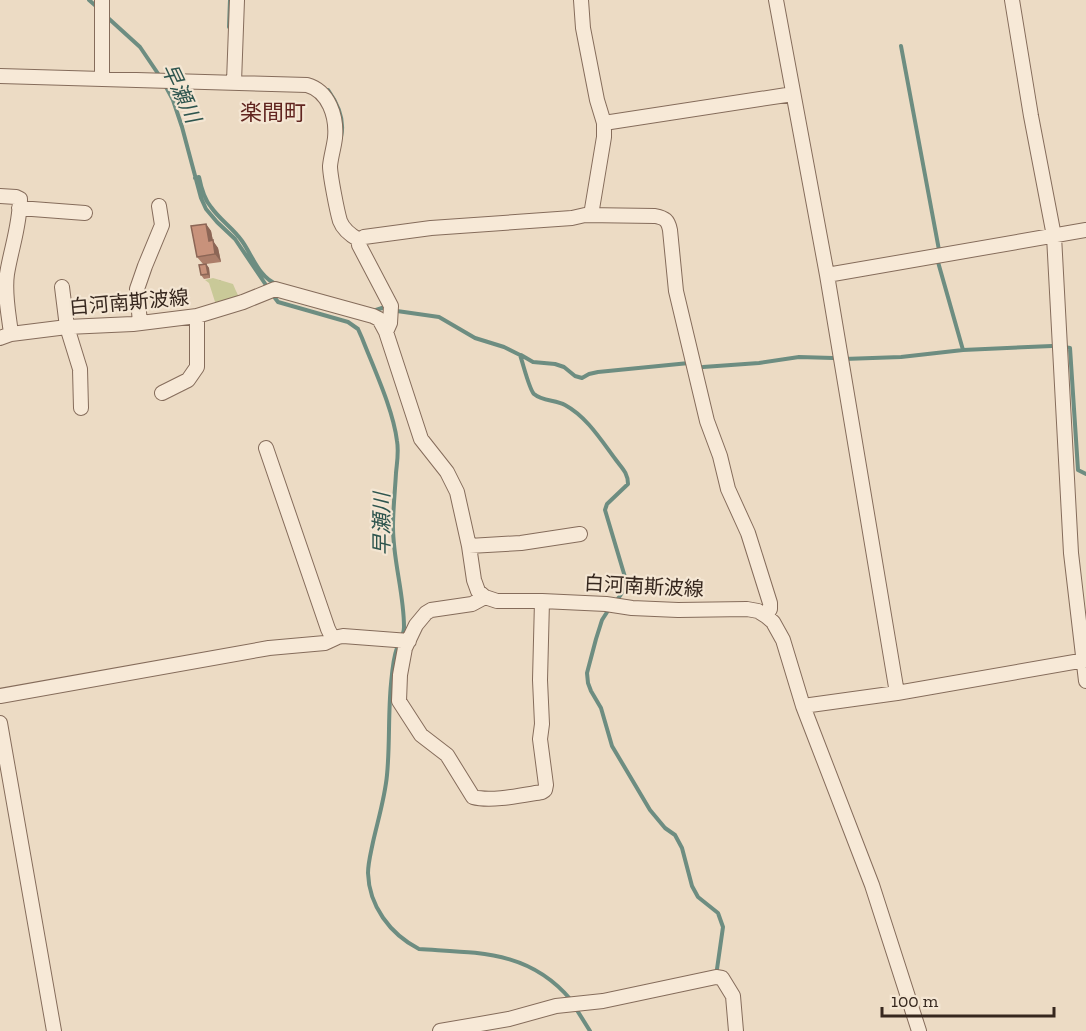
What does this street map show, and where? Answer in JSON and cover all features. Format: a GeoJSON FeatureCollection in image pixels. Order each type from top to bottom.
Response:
{"type":"FeatureCollection","features":[{"type":"Feature","properties":{"kind":"street"},"geometry":{"type":"LineString","coordinates":[[102,0],[102,80]]}},
{"type":"Feature","properties":{"kind":"street"},"geometry":{"type":"LineString","coordinates":[[234,82],[237,0]]}},
{"type":"Feature","properties":{"kind":"street"},"geometry":{"type":"LineString","coordinates":[[581,0],[583,28],[597,100],[604,123],[591,215]]}},
{"type":"Feature","properties":{"kind":"street"},"geometry":{"type":"LineString","coordinates":[[776,0],[826,275],[897,693]]}},
{"type":"Feature","properties":{"kind":"street"},"geometry":{"type":"LineString","coordinates":[[1012,0],[1054,236],[1071,543],[1086,681]]}},
{"type":"Feature","properties":{"kind":"street"},"geometry":{"type":"LineString","coordinates":[[0,76],[307,85],[319,90],[333,113],[335,140],[330,170],[340,222],[350,234],[359,240]]}},
{"type":"Feature","properties":{"kind":"street"},"geometry":{"type":"LineString","coordinates":[[604,123],[793,94]]}},
{"type":"Feature","properties":{"kind":"street"},"geometry":{"type":"LineString","coordinates":[[0,196],[16,197],[20,200],[15,238],[6,275],[6,336]]}},
{"type":"Feature","properties":{"kind":"street"},"geometry":{"type":"LineString","coordinates":[[140,323],[137,289],[162,225],[159,206]]}},
{"type":"Feature","properties":{"kind":"street"},"geometry":{"type":"LineString","coordinates":[[19,208],[86,213]]}},
{"type":"Feature","properties":{"kind":"street"},"geometry":{"type":"LineString","coordinates":[[359,240],[364,237],[431,228],[591,215],[655,216],[663,217],[668,221],[676,291],[707,421],[720,456],[728,489],[748,533],[770,603],[766,616],[783,640],[803,706],[872,885],[919,1031]]}},
{"type":"Feature","properties":{"kind":"street"},"geometry":{"type":"LineString","coordinates":[[826,275],[1086,230]]}},
{"type":"Feature","properties":{"kind":"street"},"geometry":{"type":"LineString","coordinates":[[359,240],[359,245],[391,306],[390,323],[386,332],[422,439],[447,472],[457,492],[474,580],[478,591],[485,597],[472,604],[431,610],[403,641]]}},
{"type":"Feature","properties":{"kind":"street"},"geometry":{"type":"LineString","coordinates":[[62,287],[67,327],[80,369],[81,408]]}},
{"type":"Feature","properties":{"kind":"street","name":"白河南斯波線"},"geometry":{"type":"LineString","coordinates":[[6,336],[67,327],[140,323],[197,316],[275,290],[373,316],[379,319],[386,332]]}},
{"type":"Feature","properties":{"kind":"street"},"geometry":{"type":"LineString","coordinates":[[162,393],[188,380],[197,367],[197,316]]}},
{"type":"Feature","properties":{"kind":"street"},"geometry":{"type":"LineString","coordinates":[[266,448],[333,639]]}},
{"type":"Feature","properties":{"kind":"street"},"geometry":{"type":"LineString","coordinates":[[469,546],[521,543],[580,534]]}},
{"type":"Feature","properties":{"kind":"street","name":"白河南斯波線"},"geometry":{"type":"LineString","coordinates":[[485,597],[497,601],[606,604],[632,608],[747,609],[758,611],[766,616]]}},
{"type":"Feature","properties":{"kind":"street"},"geometry":{"type":"LineString","coordinates":[[403,641],[405,648],[399,675],[399,701],[421,735],[447,755],[473,797],[480,799],[542,792],[546,784],[540,739],[542,601]]}},
{"type":"Feature","properties":{"kind":"street"},"geometry":{"type":"LineString","coordinates":[[0,696],[270,648],[325,643],[344,636],[403,641]]}},
{"type":"Feature","properties":{"kind":"street"},"geometry":{"type":"LineString","coordinates":[[803,706],[897,693],[1085,660]]}},
{"type":"Feature","properties":{"kind":"street"},"geometry":{"type":"LineString","coordinates":[[0,723],[54,1031]]}},
{"type":"Feature","properties":{"kind":"street"},"geometry":{"type":"LineString","coordinates":[[440,1031],[511,1025],[564,1005],[603,1001],[716,977],[722,978],[733,996],[736,1031]]}},
{"type":"Feature","properties":{"kind":"green space"},"geometry":{"type":"Polygon","coordinates":[[[213,278],[233,284],[239,298],[216,305],[209,283],[205,280],[213,278]]]}},
{"type":"Feature","properties":{"kind":"building"},"geometry":{"type":"Polygon","coordinates":[[[206,224],[209,241],[213,240],[215,254],[197,257],[191,226],[206,224]]]}},
{"type":"Feature","properties":{"kind":"building"},"geometry":{"type":"Polygon","coordinates":[[[206,264],[208,274],[201,275],[199,265],[206,264]]]}},
{"type":"Feature","properties":{"kind":"waterway","name":"早瀬川"},"geometry":{"type":"LineString","coordinates":[[89,0],[97,7]]}},
{"type":"Feature","properties":{"kind":"waterway"},"geometry":{"type":"LineString","coordinates":[[229,27],[230,0]]}},
{"type":"Feature","properties":{"kind":"waterway","name":"早瀬川"},"geometry":{"type":"LineString","coordinates":[[107,17],[140,47],[161,78]]}},
{"type":"Feature","properties":{"kind":"waterway"},"geometry":{"type":"LineString","coordinates":[[901,46],[939,250]]}},
{"type":"Feature","properties":{"kind":"waterway","name":"早瀬川"},"geometry":{"type":"LineString","coordinates":[[165,85],[182,127],[206,209],[235,239],[268,288]]}},
{"type":"Feature","properties":{"kind":"waterway"},"geometry":{"type":"LineString","coordinates":[[328,90],[340,112],[341,137]]}},
{"type":"Feature","properties":{"kind":"waterway"},"geometry":{"type":"LineString","coordinates":[[195,178],[199,177],[203,193],[209,204],[238,236],[261,272],[277,284]]}},
{"type":"Feature","properties":{"kind":"waterway"},"geometry":{"type":"LineString","coordinates":[[938,262],[963,350]]}},
{"type":"Feature","properties":{"kind":"waterway","name":"早瀬川"},"geometry":{"type":"LineString","coordinates":[[272,294],[278,302],[348,322],[358,329],[387,403],[397,441],[393,540],[404,627],[393,666],[386,783],[368,865],[372,897],[390,927],[419,949],[482,954],[520,963],[555,984],[571,1000]]}},
{"type":"Feature","properties":{"kind":"waterway"},"geometry":{"type":"LineString","coordinates":[[373,311],[385,307],[384,304]]}},
{"type":"Feature","properties":{"kind":"waterway"},"geometry":{"type":"LineString","coordinates":[[397,311],[439,317],[475,338],[504,347],[520,355],[534,394],[561,403],[573,410],[599,437],[628,480],[628,484],[607,504],[605,510],[625,577],[623,590],[616,601]]}},
{"type":"Feature","properties":{"kind":"waterway"},"geometry":{"type":"LineString","coordinates":[[844,359],[1052,346]]}},
{"type":"Feature","properties":{"kind":"waterway"},"geometry":{"type":"LineString","coordinates":[[1064,347],[1070,348],[1078,470],[1086,474]]}},
{"type":"Feature","properties":{"kind":"waterway"},"geometry":{"type":"LineString","coordinates":[[521,355],[533,362],[564,367],[575,376],[582,378],[598,372],[689,363]]}},
{"type":"Feature","properties":{"kind":"waterway"},"geometry":{"type":"LineString","coordinates":[[703,367],[759,363],[799,357],[833,358]]}},
{"type":"Feature","properties":{"kind":"waterway"},"geometry":{"type":"LineString","coordinates":[[609,609],[602,620],[596,639],[587,673],[588,683],[601,708],[612,746],[650,810],[665,828],[675,835],[682,848],[692,886],[698,897],[718,913],[723,927],[717,969]]}},
{"type":"Feature","properties":{"kind":"waterway","name":"早瀬川"},"geometry":{"type":"LineString","coordinates":[[575,1007],[590,1031]]}},
{"type":"Feature","properties":{"kind":"district","name":"楽間町"},"geometry":{"type":"Point","coordinates":[273,112]}}]}
